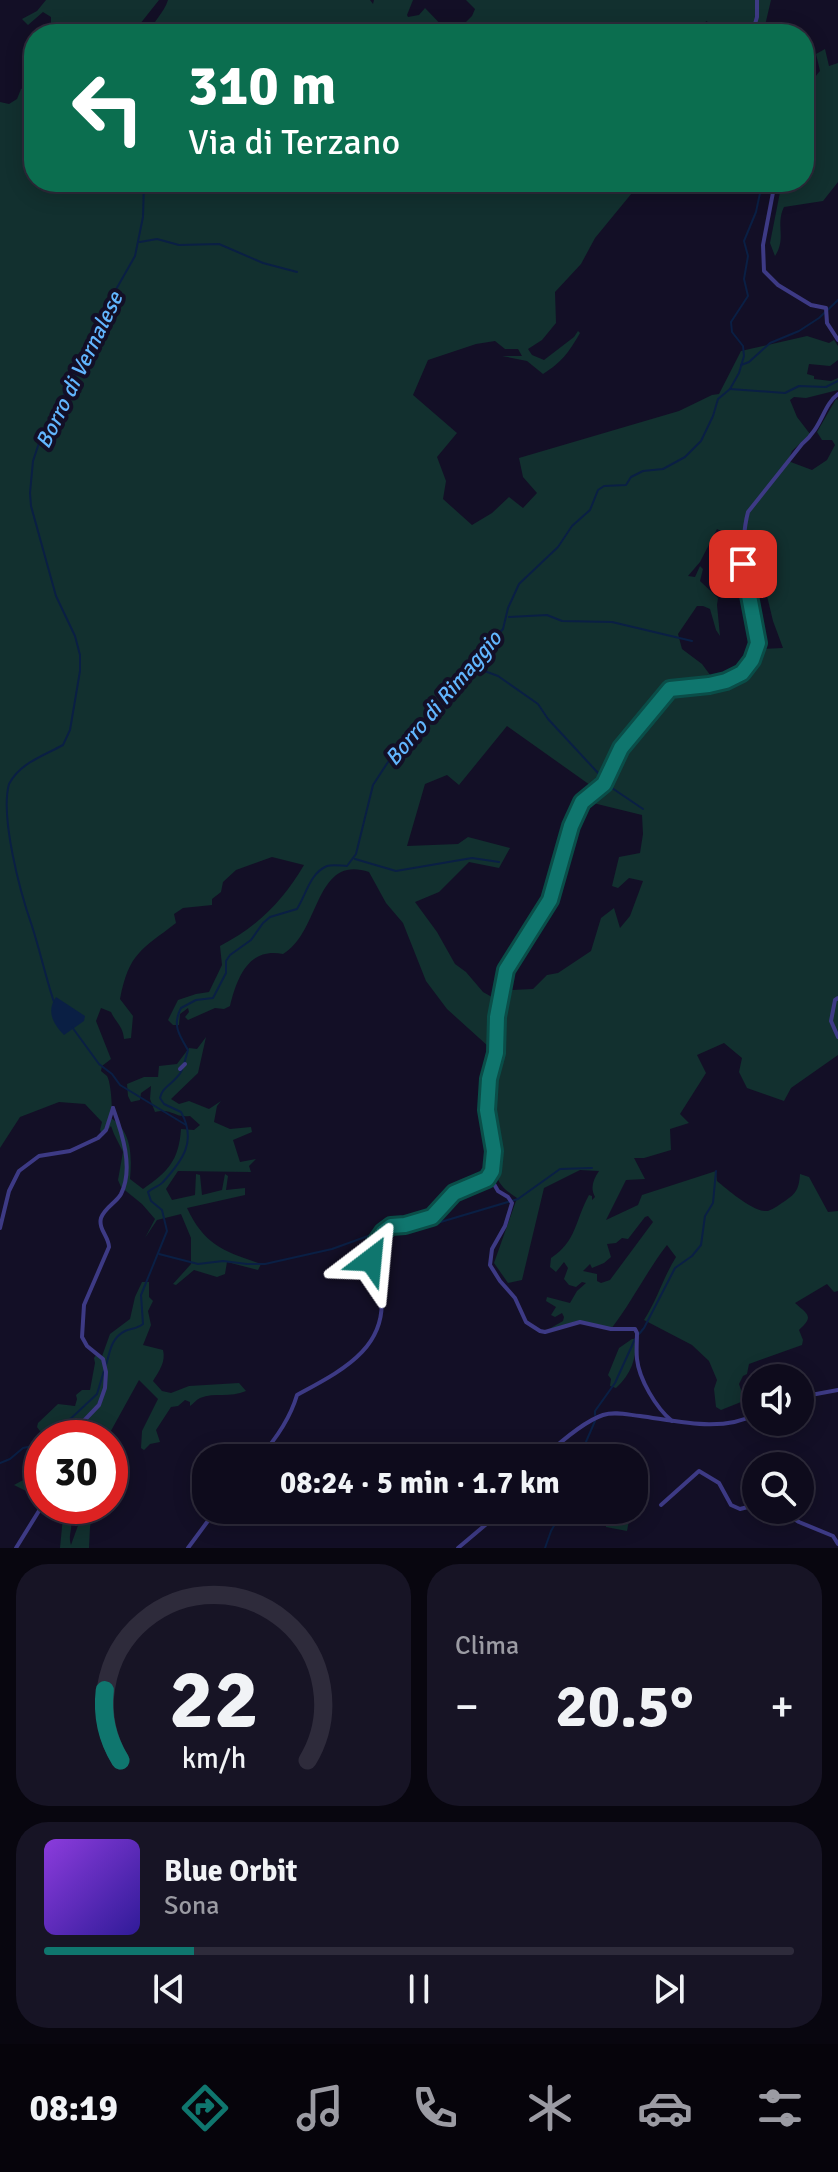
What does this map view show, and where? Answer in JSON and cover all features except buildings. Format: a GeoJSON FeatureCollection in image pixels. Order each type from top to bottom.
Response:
{"type":"FeatureCollection","features":[{"type":"Feature","properties":{"kind":"street"},"geometry":{"type":"LineString","coordinates":[[755,24],[757,0]]}},
{"type":"Feature","properties":{"kind":"street"},"geometry":{"type":"LineString","coordinates":[[773,192],[763,245],[764,271],[778,285],[800,299],[826,308],[827,323],[838,340]]}},
{"type":"Feature","properties":{"kind":"street"},"geometry":{"type":"LineString","coordinates":[[271,1444],[290,1415],[297,1395],[337,1372],[371,1343],[379,1322],[381,1301],[379,1286],[371,1270],[371,1255],[383,1232],[391,1226],[432,1217],[454,1193],[490,1177],[494,1151],[487,1110],[489,1079],[496,1053],[497,1017],[506,970],[550,900],[574,817],[582,802],[604,784],[621,748],[670,689],[726,681],[742,673],[752,660],[758,643],[743,564],[748,512],[802,444],[813,436],[830,402],[838,394]]}},
{"type":"Feature","properties":{"kind":"street"},"geometry":{"type":"LineString","coordinates":[[838,998],[831,1021],[838,1037]]}},
{"type":"Feature","properties":{"kind":"street"},"geometry":{"type":"LineString","coordinates":[[180,1069],[185,1064]]}},
{"type":"Feature","properties":{"kind":"street"},"geometry":{"type":"LineString","coordinates":[[0,1228],[9,1191],[19,1171],[39,1156],[70,1151],[104,1134],[113,1108],[126,1155],[126,1170],[121,1193],[101,1218],[109,1247],[84,1305],[82,1337],[87,1346],[103,1359],[106,1372],[103,1397],[85,1420]]}},
{"type":"Feature","properties":{"kind":"street"},"geometry":{"type":"LineString","coordinates":[[490,1177],[498,1191],[512,1203],[508,1220],[492,1249],[490,1265],[515,1298],[525,1320],[545,1332],[580,1322],[611,1329],[635,1329],[637,1362],[654,1402],[672,1421]]}},
{"type":"Feature","properties":{"kind":"street"},"geometry":{"type":"LineString","coordinates":[[814,1394],[838,1390]]}},
{"type":"Feature","properties":{"kind":"street"},"geometry":{"type":"LineString","coordinates":[[559,1444],[604,1415],[696,1423],[742,1421]]}},
{"type":"Feature","properties":{"kind":"street"},"geometry":{"type":"LineString","coordinates":[[661,1505],[699,1471],[719,1483],[731,1505],[742,1508]]}},
{"type":"Feature","properties":{"kind":"street"},"geometry":{"type":"LineString","coordinates":[[16,1548],[31,1524]]}},
{"type":"Feature","properties":{"kind":"street"},"geometry":{"type":"LineString","coordinates":[[188,1548],[206,1524]]}},
{"type":"Feature","properties":{"kind":"street"},"geometry":{"type":"LineString","coordinates":[[458,1548],[486,1524]]}},
{"type":"Feature","properties":{"kind":"street"},"geometry":{"type":"LineString","coordinates":[[804,1524],[833,1536],[838,1544]]}},
{"type":"Feature","properties":{"kind":"green space"},"geometry":{"type":"Polygon","coordinates":[[[46,0],[159,0],[140,24],[51,24],[51,17],[43,12],[29,24],[22,19],[37,11],[46,0]]]}},
{"type":"Feature","properties":{"kind":"green space"},"geometry":{"type":"Polygon","coordinates":[[[168,0],[370,0],[373,4],[374,0],[413,0],[408,17],[419,15],[425,8],[440,24],[154,24],[168,0]]]}},
{"type":"Feature","properties":{"kind":"green space"},"geometry":{"type":"Polygon","coordinates":[[[466,0],[771,0],[765,24],[712,24],[706,21],[705,24],[464,24],[475,9],[466,0]]]}},
{"type":"Feature","properties":{"kind":"green space"},"geometry":{"type":"Polygon","coordinates":[[[825,49],[829,66],[838,63],[838,182],[823,201],[784,207],[780,220],[780,243],[775,256],[770,243],[780,192],[814,192],[814,80],[820,71],[816,54],[825,49]]]}},
{"type":"Feature","properties":{"kind":"green space"},"geometry":{"type":"Polygon","coordinates":[[[24,88],[24,192],[633,192],[595,238],[581,264],[555,292],[556,323],[542,340],[528,349],[532,355],[544,360],[578,331],[580,333],[572,346],[555,365],[543,374],[527,361],[502,356],[522,356],[518,349],[505,349],[495,341],[428,360],[413,395],[457,433],[437,457],[446,481],[443,499],[472,525],[492,513],[509,497],[523,508],[537,493],[523,477],[519,458],[679,411],[719,394],[741,351],[807,336],[829,343],[834,340],[838,346],[838,360],[830,366],[809,364],[807,374],[814,376],[814,379],[831,381],[838,378],[838,390],[790,400],[797,417],[810,434],[792,451],[788,461],[812,470],[827,460],[835,445],[832,440],[822,440],[817,432],[838,400],[838,1055],[791,1088],[784,1101],[747,1088],[739,1072],[742,1058],[724,1043],[697,1055],[706,1073],[680,1114],[689,1123],[670,1129],[671,1150],[634,1158],[645,1179],[626,1180],[606,1220],[638,1205],[642,1195],[716,1171],[717,1181],[762,1211],[768,1211],[795,1193],[800,1174],[809,1177],[828,1212],[838,1211],[838,1291],[834,1292],[827,1284],[795,1303],[808,1315],[799,1330],[802,1345],[742,1364],[739,1384],[741,1402],[721,1410],[716,1407],[714,1389],[717,1380],[709,1361],[692,1345],[644,1320],[676,1257],[667,1245],[611,1329],[580,1323],[549,1329],[563,1321],[564,1317],[562,1313],[555,1317],[551,1315],[556,1307],[546,1301],[547,1297],[570,1303],[586,1283],[582,1282],[576,1287],[569,1285],[564,1279],[568,1268],[564,1262],[556,1272],[550,1267],[551,1258],[571,1237],[589,1195],[592,1200],[595,1197],[593,1184],[599,1171],[580,1170],[544,1188],[522,1280],[508,1283],[494,1263],[517,1198],[503,1187],[496,1175],[503,1144],[495,1144],[491,1091],[486,1082],[489,1047],[447,1009],[426,981],[403,923],[386,903],[369,872],[351,869],[338,874],[328,884],[295,943],[283,954],[261,955],[246,967],[236,985],[230,1006],[215,1008],[188,1020],[185,1017],[188,1008],[180,1014],[179,1025],[173,1025],[168,1020],[178,1000],[209,992],[222,965],[220,946],[268,912],[304,865],[272,857],[236,870],[223,882],[221,892],[212,899],[212,905],[183,908],[174,914],[176,923],[145,947],[132,962],[120,999],[133,1016],[131,1038],[124,1039],[111,1012],[101,1008],[96,1021],[111,1059],[102,1066],[101,1071],[110,1084],[111,1118],[127,1137],[130,1179],[143,1189],[171,1164],[178,1149],[181,1129],[194,1130],[200,1125],[190,1116],[155,1112],[150,1099],[151,1086],[141,1093],[140,1100],[131,1102],[127,1084],[144,1077],[158,1077],[159,1066],[177,1064],[189,1048],[197,1049],[206,1037],[198,1073],[171,1099],[179,1104],[189,1101],[209,1109],[221,1101],[214,1122],[230,1129],[251,1127],[252,1132],[233,1140],[240,1162],[256,1159],[249,1166],[251,1172],[178,1171],[166,1189],[172,1200],[195,1195],[196,1174],[200,1175],[202,1195],[222,1190],[225,1174],[228,1176],[226,1190],[245,1188],[245,1195],[187,1208],[209,1239],[226,1251],[261,1264],[258,1270],[227,1262],[225,1274],[217,1277],[194,1270],[176,1285],[173,1284],[191,1264],[191,1238],[181,1214],[157,1220],[145,1238],[155,1219],[121,1187],[118,1180],[123,1152],[111,1126],[103,1136],[100,1130],[102,1122],[85,1104],[59,1102],[20,1117],[0,1148],[0,102],[9,104],[17,99],[24,88]],[[717,529],[700,562],[688,576],[695,577],[700,566],[703,569],[700,581],[718,598],[720,636],[710,609],[703,606],[697,606],[678,634],[682,649],[702,664],[716,683],[741,670],[760,649],[783,648],[762,575],[742,577],[745,586],[738,584],[730,546],[716,543],[721,531],[717,529]],[[507,726],[459,785],[447,775],[425,784],[407,846],[458,844],[468,837],[510,848],[499,868],[469,862],[439,892],[415,902],[455,964],[483,992],[499,1001],[496,1015],[506,1015],[512,990],[533,989],[547,975],[558,973],[591,951],[601,918],[614,908],[620,928],[630,916],[643,881],[629,878],[618,888],[612,886],[619,857],[640,853],[642,815],[593,803],[587,796],[597,790],[507,726]],[[648,1216],[645,1217],[628,1239],[607,1244],[611,1257],[592,1268],[590,1264],[583,1271],[597,1274],[597,1281],[601,1283],[610,1280],[653,1222],[648,1216]]]}},
{"type":"Feature","properties":{"kind":"green space"},"geometry":{"type":"Polygon","coordinates":[[[142,1282],[149,1282],[149,1297],[153,1301],[148,1311],[151,1325],[143,1345],[163,1350],[163,1362],[153,1381],[162,1391],[171,1393],[189,1386],[239,1383],[246,1391],[206,1396],[190,1406],[190,1402],[185,1400],[171,1407],[156,1430],[160,1442],[150,1444],[144,1450],[141,1448],[142,1431],[158,1399],[139,1380],[117,1420],[41,1420],[58,1404],[75,1406],[76,1395],[82,1390],[90,1390],[94,1358],[96,1355],[101,1359],[110,1334],[130,1319],[142,1282]]]}},
{"type":"Feature","properties":{"kind":"green space"},"geometry":{"type":"Polygon","coordinates":[[[635,1339],[635,1353],[629,1372],[616,1388],[610,1386],[608,1375],[619,1348],[635,1339]]]}},
{"type":"Feature","properties":{"kind":"green space"},"geometry":{"type":"Polygon","coordinates":[[[24,1480],[24,1490],[14,1485],[24,1480]]]}},
{"type":"Feature","properties":{"kind":"green space"},"geometry":{"type":"Polygon","coordinates":[[[62,1524],[71,1524],[71,1545],[79,1524],[91,1524],[89,1548],[60,1548],[62,1524]]]}},
{"type":"Feature","properties":{"kind":"green space"},"geometry":{"type":"Polygon","coordinates":[[[606,1524],[628,1524],[627,1531],[606,1527],[606,1524]]]}},
{"type":"Feature","properties":{"kind":"water"},"geometry":{"type":"Polygon","coordinates":[[[56,997],[85,1016],[84,1021],[64,1035],[52,1017],[51,1007],[56,997]]]}},
{"type":"Feature","properties":{"kind":"waterway","name":"Borro di Vernalese"},"geometry":{"type":"LineString","coordinates":[[54,1002],[17,875],[7,815],[9,784],[14,777],[33,761],[63,745],[70,730],[80,671],[75,636],[56,596],[31,506],[33,461],[41,437],[79,370],[114,293],[135,256],[143,217],[144,192]]}},
{"type":"Feature","properties":{"kind":"waterway","name":"Borro di Rimaggio"},"geometry":{"type":"LineString","coordinates":[[184,1064],[188,1050],[177,1025],[181,1008],[196,1000],[213,998],[226,973],[226,961],[230,955],[251,940],[270,917],[297,909],[312,879],[321,869],[329,865],[347,866],[356,854],[373,785],[388,762],[411,744],[415,734],[440,707],[464,671],[503,629],[519,584],[558,547],[572,526],[590,510],[598,490],[604,486],[626,485],[631,477],[643,471],[663,469],[685,457],[701,441],[718,399],[730,389],[744,356],[743,346],[732,332],[731,322],[748,296],[744,279],[748,256],[744,241],[761,192]]}},
{"type":"Feature","properties":{"kind":"waterway"},"geometry":{"type":"LineString","coordinates":[[140,242],[157,239],[179,245],[219,244],[263,263],[297,272]]}},
{"type":"Feature","properties":{"kind":"waterway"},"geometry":{"type":"LineString","coordinates":[[741,365],[749,362],[770,343],[799,331],[819,318],[838,300]]}},
{"type":"Feature","properties":{"kind":"waterway"},"geometry":{"type":"LineString","coordinates":[[730,389],[785,393],[799,386],[826,387],[838,381]]}},
{"type":"Feature","properties":{"kind":"waterway"},"geometry":{"type":"LineString","coordinates":[[509,617],[547,615],[562,621],[612,622],[692,641]]}},
{"type":"Feature","properties":{"kind":"waterway"},"geometry":{"type":"LineString","coordinates":[[471,666],[498,676],[538,704],[548,719],[612,788],[643,809]]}},
{"type":"Feature","properties":{"kind":"waterway"},"geometry":{"type":"LineString","coordinates":[[355,859],[396,871],[472,858],[499,862]]}},
{"type":"Feature","properties":{"kind":"waterway","name":"Borro di Vernalese"},"geometry":{"type":"LineString","coordinates":[[72,1027],[99,1064],[120,1085],[186,1125]]}},
{"type":"Feature","properties":{"kind":"waterway","name":"Borro di Rimaggio"},"geometry":{"type":"LineString","coordinates":[[106,1365],[117,1337],[143,1324],[141,1295],[167,1231],[162,1210],[151,1201],[148,1192],[163,1182],[186,1150],[186,1122],[181,1112],[164,1104],[160,1098],[182,1070]]}},
{"type":"Feature","properties":{"kind":"waterway"},"geometry":{"type":"LineString","coordinates":[[396,1228],[417,1229],[518,1199],[560,1169],[592,1168]]}},
{"type":"Feature","properties":{"kind":"waterway"},"geometry":{"type":"LineString","coordinates":[[639,1334],[675,1268],[701,1245],[705,1216],[713,1203],[716,1171]]}},
{"type":"Feature","properties":{"kind":"waterway"},"geometry":{"type":"LineString","coordinates":[[159,1254],[198,1264],[223,1261],[265,1264],[332,1249],[382,1231]]}},
{"type":"Feature","properties":{"kind":"waterway"},"geometry":{"type":"LineString","coordinates":[[595,1415],[615,1383],[635,1339]]}},
{"type":"Feature","properties":{"kind":"waterway","name":"Borro di Rimaggio"},"geometry":{"type":"LineString","coordinates":[[69,1420],[97,1394],[104,1371]]}},
{"type":"Feature","properties":{"kind":"waterway"},"geometry":{"type":"LineString","coordinates":[[585,1444],[595,1421]]}},
{"type":"Feature","properties":{"kind":"waterway","name":"Borro di Rimaggio"},"geometry":{"type":"LineString","coordinates":[[0,1463],[24,1448]]}},
{"type":"Feature","properties":{"kind":"waterway"},"geometry":{"type":"LineString","coordinates":[[545,1548],[555,1524]]}},
{"type":"Feature","properties":{"kind":"route"},"geometry":{"type":"LineString","coordinates":[[371,1260],[374,1245],[391,1226],[426,1220],[454,1193],[490,1177],[494,1151],[487,1110],[489,1079],[496,1053],[497,1017],[506,970],[550,900],[571,826],[582,802],[609,778],[621,748],[662,696],[670,689],[726,681],[742,673],[752,660],[758,643],[743,564]]}}]}
